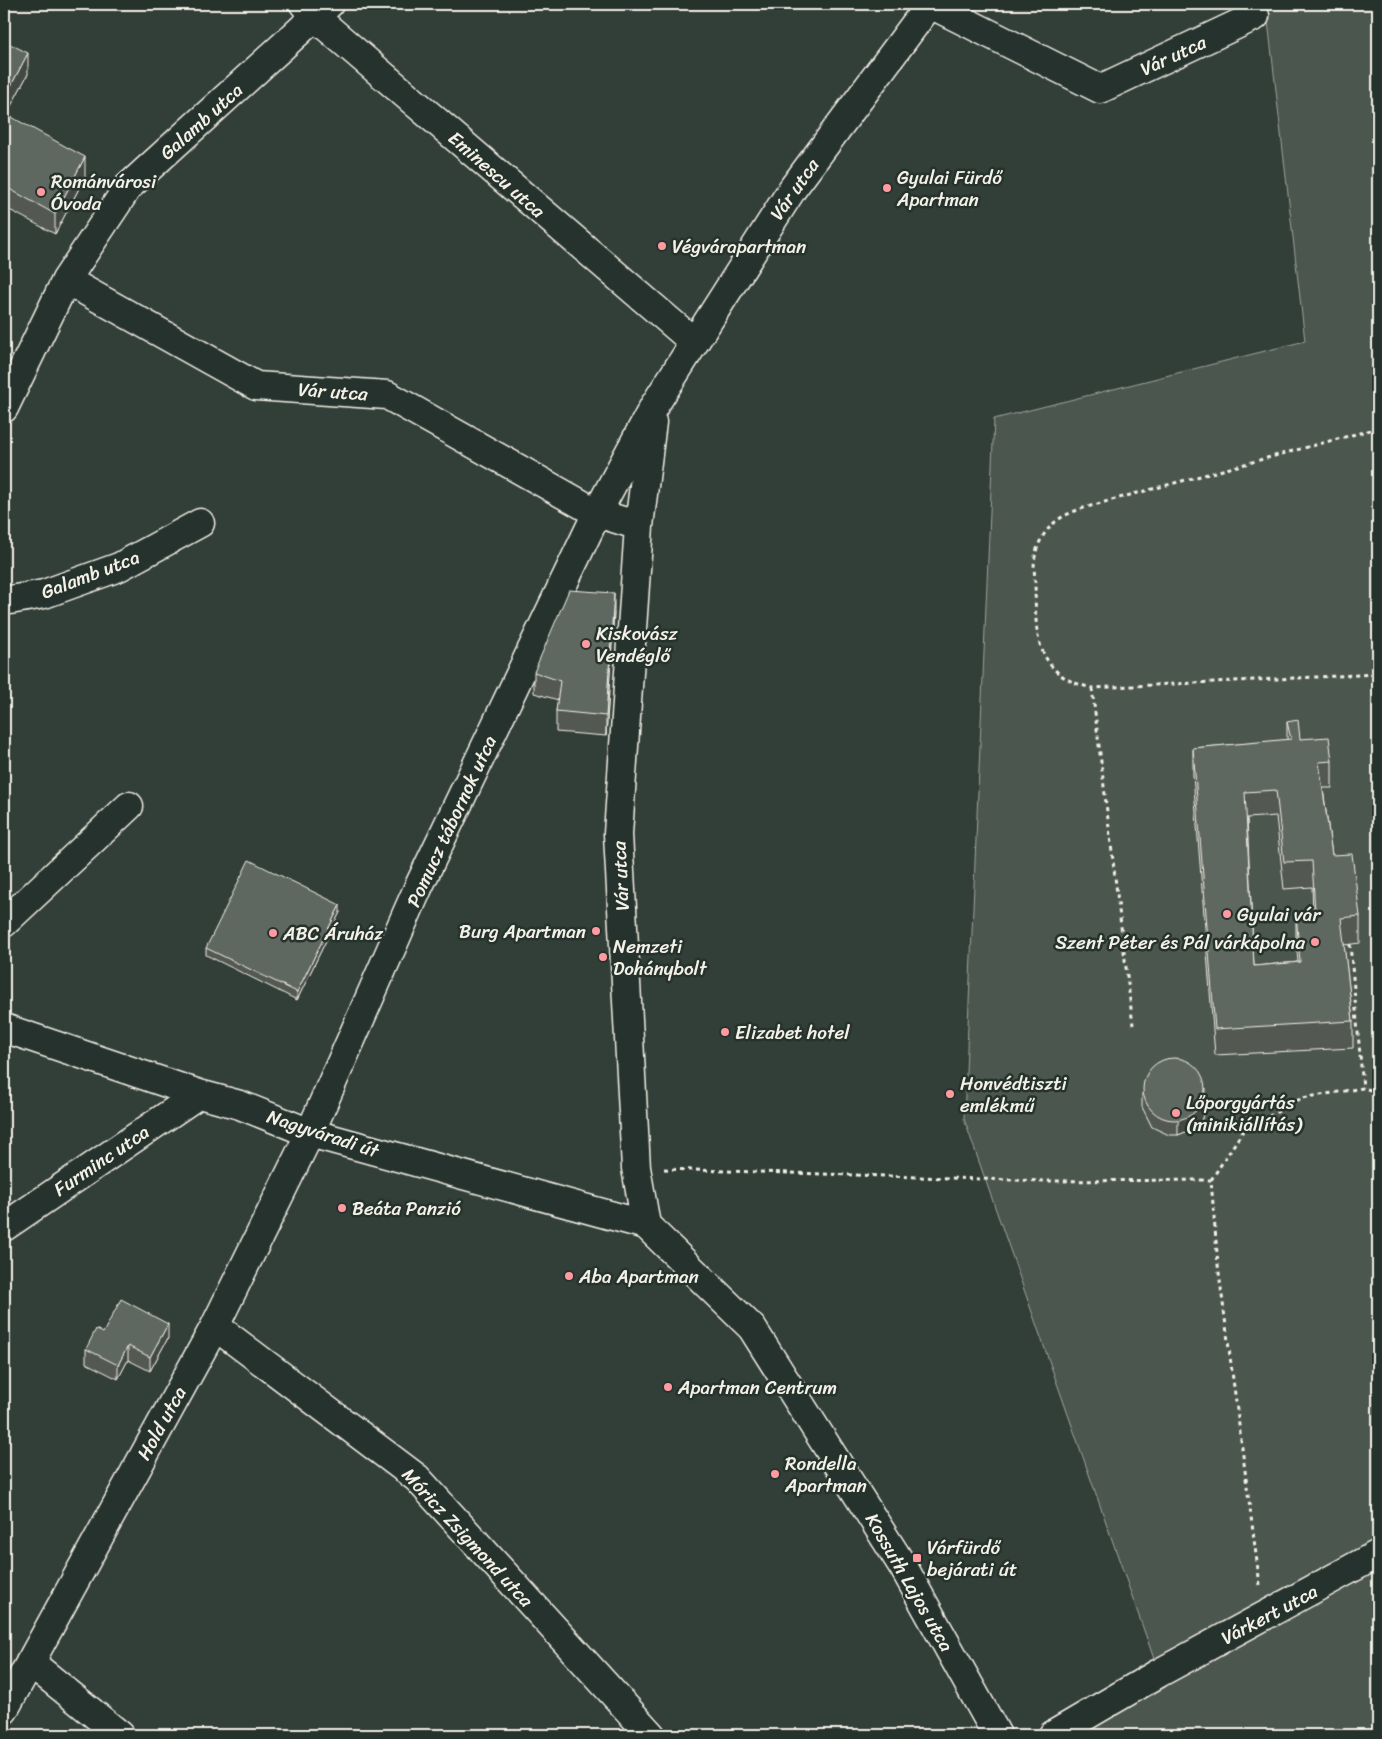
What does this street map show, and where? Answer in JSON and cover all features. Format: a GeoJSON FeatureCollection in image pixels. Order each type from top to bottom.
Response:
{"type":"FeatureCollection","features":[{"type":"Feature","properties":{"kind":"street","name":"Vár utca"},"geometry":{"type":"LineString","coordinates":[[597,513],[654,406],[794,188],[930,4],[1100,89],[1256,16]]}},
{"type":"Feature","properties":{"kind":"street","name":"Eminescu utca"},"geometry":{"type":"LineString","coordinates":[[316,8],[694,342]]}},
{"type":"Feature","properties":{"kind":"street","name":"Galamb utca"},"geometry":{"type":"LineString","coordinates":[[4,408],[66,280],[128,187],[316,8]]}},
{"type":"Feature","properties":{"kind":"street","name":"Vár utca"},"geometry":{"type":"LineString","coordinates":[[66,280],[256,386],[387,395],[597,513],[639,526]]}},
{"type":"Feature","properties":{"kind":"street","name":"Vár utca"},"geometry":{"type":"LineString","coordinates":[[646,1225],[636,1168],[618,834],[639,526],[654,406]]}},
{"type":"Feature","properties":{"kind":"street","name":"Pomucz tábornok utca"},"geometry":{"type":"LineString","coordinates":[[310,1132],[418,888],[597,513]]}},
{"type":"Feature","properties":{"kind":"street","name":"Galamb utca"},"geometry":{"type":"LineString","coordinates":[[4,601],[44,594],[119,567],[200,523]]}},
{"type":"Feature","properties":{"kind":"street"},"geometry":{"type":"LineString","coordinates":[[4,923],[129,806]]}},
{"type":"Feature","properties":{"kind":"street","name":"Nagyváradi út"},"geometry":{"type":"LineString","coordinates":[[4,1028],[240,1106],[310,1132],[646,1225]]}},
{"type":"Feature","properties":{"kind":"street","name":"Furminc utca"},"geometry":{"type":"LineString","coordinates":[[4,1227],[199,1094]]}},
{"type":"Feature","properties":{"kind":"street","name":"Hold utca"},"geometry":{"type":"LineString","coordinates":[[4,1710],[215,1326],[310,1132]]}},
{"type":"Feature","properties":{"kind":"street","name":"Kossuth Lajos utca"},"geometry":{"type":"LineString","coordinates":[[646,1225],[752,1328],[904,1568],[998,1735]]}},
{"type":"Feature","properties":{"kind":"street","name":"Móricz Zsigmond utca"},"geometry":{"type":"LineString","coordinates":[[215,1326],[417,1478],[651,1735]]}},
{"type":"Feature","properties":{"kind":"street","name":"Várkert utca"},"geometry":{"type":"LineString","coordinates":[[1052,1735],[1378,1554]]}},
{"type":"Feature","properties":{"kind":"street"},"geometry":{"type":"LineString","coordinates":[[30,1662],[120,1735]]}},
{"type":"Feature","properties":{"kind":"path"},"geometry":{"type":"LineString","coordinates":[[1378,428],[1108,501],[1065,515],[1050,526],[1040,540],[1034,559],[1037,633],[1041,648],[1050,664],[1060,675],[1075,684],[1092,688],[1378,674]]}},
{"type":"Feature","properties":{"kind":"path"},"geometry":{"type":"LineString","coordinates":[[1092,688],[1133,1025]]}},
{"type":"Feature","properties":{"kind":"path"},"geometry":{"type":"LineString","coordinates":[[1350,944],[1363,1088]]}},
{"type":"Feature","properties":{"kind":"path"},"geometry":{"type":"LineString","coordinates":[[1265,1616],[1218,1265],[1211,1180],[1243,1131],[1302,1098],[1363,1088],[1378,1092]]}},
{"type":"Feature","properties":{"kind":"path"},"geometry":{"type":"LineString","coordinates":[[636,1168],[1044,1181],[1211,1180]]}},
{"type":"Feature","properties":{"kind":"shaded area"},"geometry":{"type":"Polygon","coordinates":[[[1266,4],[1378,4],[1378,1735],[1053,1735],[1159,1673],[964,1119],[994,419],[1305,341],[1266,4]]]}},
{"type":"Feature","properties":{"kind":"building"},"geometry":{"type":"Polygon","coordinates":[[[8,43],[28,53],[4,99],[4,52],[8,43]]]}},
{"type":"Feature","properties":{"kind":"building","name":"Románvárosi Óvoda"},"geometry":{"type":"Polygon","coordinates":[[[4,113],[85,157],[55,214],[4,186],[4,113]]]}},
{"type":"Feature","properties":{"kind":"building"},"geometry":{"type":"Polygon","coordinates":[[[569,590],[614,593],[606,716],[556,711],[560,681],[534,672],[569,590]]]}},
{"type":"Feature","properties":{"kind":"building","name":"Gyulai vár"},"geometry":{"type":"Polygon","coordinates":[[[1298,720],[1300,739],[1329,737],[1332,761],[1319,762],[1332,855],[1352,854],[1360,916],[1341,918],[1353,1021],[1215,1029],[1193,748],[1291,739],[1287,722],[1298,720]],[[1276,790],[1245,792],[1254,966],[1300,962],[1296,913],[1315,912],[1312,861],[1284,862],[1276,790]]]}},
{"type":"Feature","properties":{"kind":"building","name":"ABC Áruház"},"geometry":{"type":"Polygon","coordinates":[[[249,860],[340,905],[297,992],[206,948],[249,860]]]}},
{"type":"Feature","properties":{"kind":"building"},"geometry":{"type":"Polygon","coordinates":[[[1168,1058],[1180,1058],[1196,1067],[1203,1077],[1205,1089],[1203,1101],[1196,1111],[1180,1120],[1168,1120],[1157,1115],[1148,1106],[1143,1095],[1143,1083],[1148,1072],[1157,1063],[1168,1058]]]}},
{"type":"Feature","properties":{"kind":"building"},"geometry":{"type":"Polygon","coordinates":[[[121,1299],[168,1324],[150,1357],[128,1346],[118,1365],[86,1349],[96,1329],[103,1333],[121,1299]]]}},
{"type":"Feature","properties":{"kind":"place","name":"Gyulai Fürdő Apartman"},"geometry":{"type":"Point","coordinates":[887,188]}},
{"type":"Feature","properties":{"kind":"place","name":"Románvárosi Óvoda"},"geometry":{"type":"Point","coordinates":[41,192]}},
{"type":"Feature","properties":{"kind":"place","name":"Végvárapartman"},"geometry":{"type":"Point","coordinates":[662,246]}},
{"type":"Feature","properties":{"kind":"place","name":"Kiskovász Vendéglő"},"geometry":{"type":"Point","coordinates":[586,644]}},
{"type":"Feature","properties":{"kind":"place","name":"Gyulai vár"},"geometry":{"type":"Point","coordinates":[1227,914]}},
{"type":"Feature","properties":{"kind":"place","name":"Burg Apartman"},"geometry":{"type":"Point","coordinates":[596,931]}},
{"type":"Feature","properties":{"kind":"place","name":"ABC Áruház"},"geometry":{"type":"Point","coordinates":[273,933]}},
{"type":"Feature","properties":{"kind":"place","name":"Szent Péter és Pál várkápolna"},"geometry":{"type":"Point","coordinates":[1315,942]}},
{"type":"Feature","properties":{"kind":"place","name":"Nemzeti Dohánybolt"},"geometry":{"type":"Point","coordinates":[603,957]}},
{"type":"Feature","properties":{"kind":"place","name":"Elizabet hotel"},"geometry":{"type":"Point","coordinates":[725,1032]}},
{"type":"Feature","properties":{"kind":"place","name":"Honvédtiszti emlékmű"},"geometry":{"type":"Point","coordinates":[950,1094]}},
{"type":"Feature","properties":{"kind":"place","name":"Lőporgyártás (minikiállítás)"},"geometry":{"type":"Point","coordinates":[1176,1113]}},
{"type":"Feature","properties":{"kind":"place","name":"Beáta Panzió"},"geometry":{"type":"Point","coordinates":[342,1208]}},
{"type":"Feature","properties":{"kind":"place","name":"Aba Apartman"},"geometry":{"type":"Point","coordinates":[569,1276]}},
{"type":"Feature","properties":{"kind":"place","name":"Apartman Centrum"},"geometry":{"type":"Point","coordinates":[668,1387]}},
{"type":"Feature","properties":{"kind":"place","name":"Rondella Apartman"},"geometry":{"type":"Point","coordinates":[775,1474]}},
{"type":"Feature","properties":{"kind":"place","name":"Várfürdő bejárati út"},"geometry":{"type":"Point","coordinates":[917,1558]}}]}
